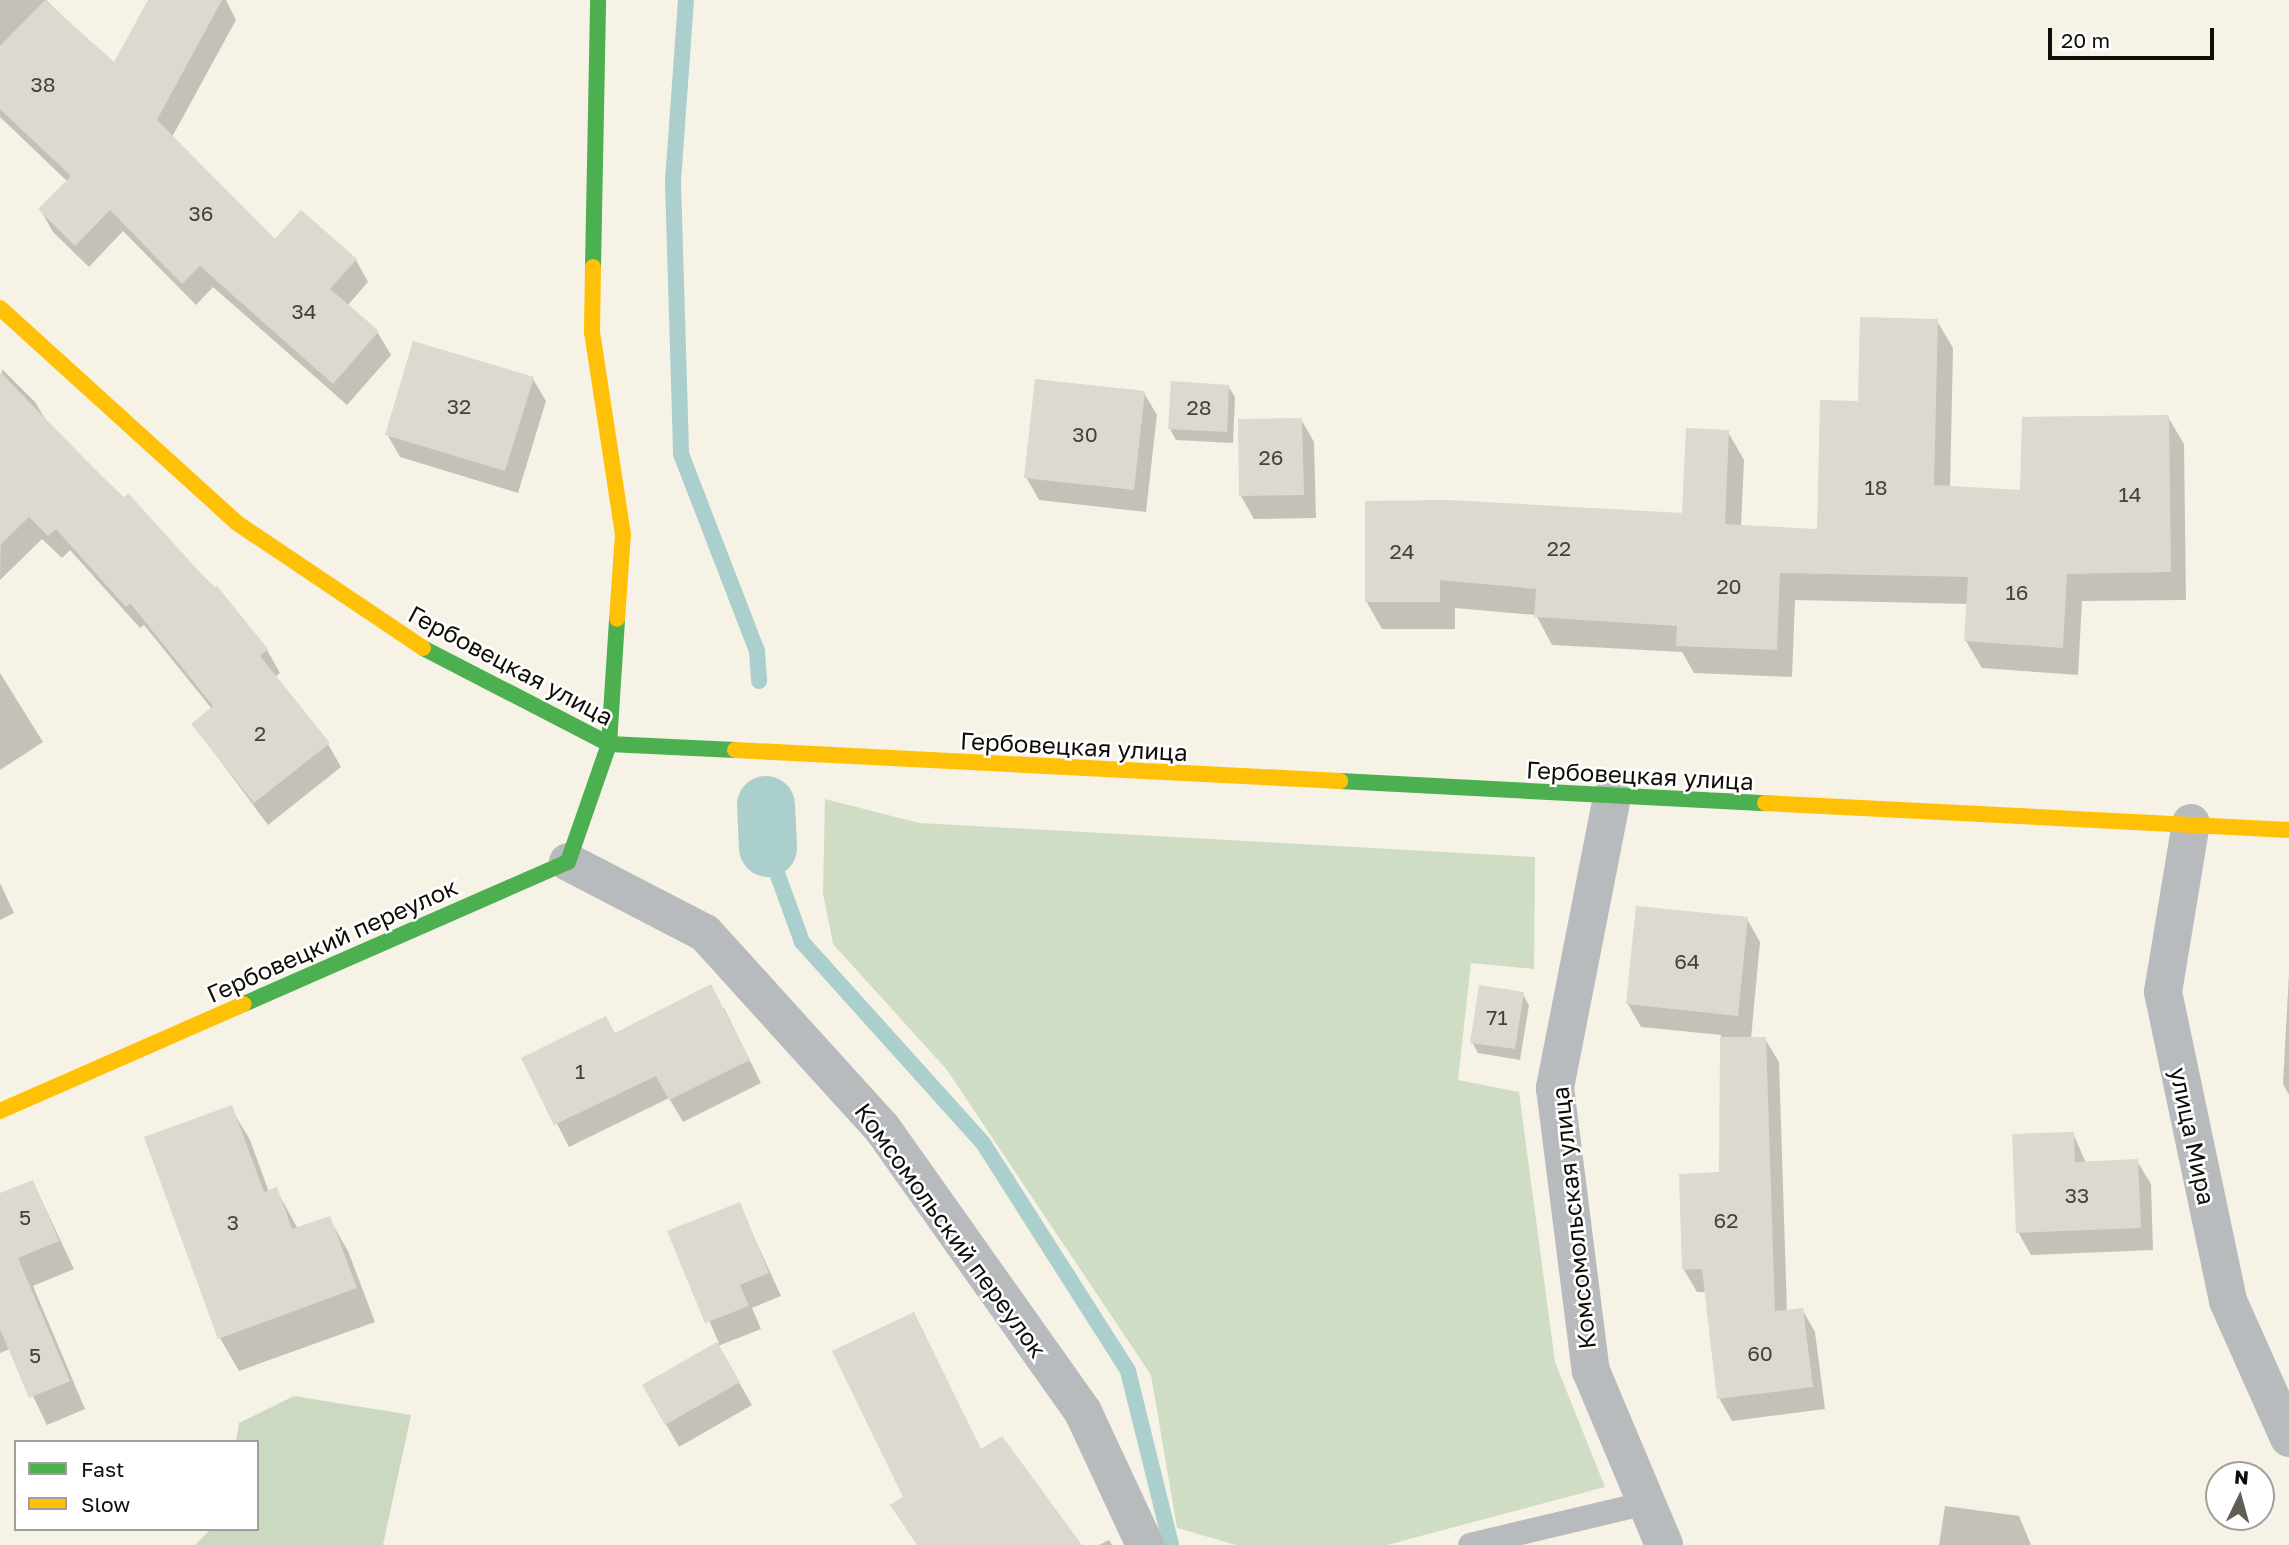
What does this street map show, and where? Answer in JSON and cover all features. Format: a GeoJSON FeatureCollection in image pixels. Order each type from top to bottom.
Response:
{"type":"FeatureCollection","features":[{"type":"Feature","properties":{"kind":"street"},"geometry":{"type":"LineString","coordinates":[[568,862],[609,744],[623,534],[592,332],[598,0]]}},
{"type":"Feature","properties":{"kind":"street","name":"Гербовецкая улица"},"geometry":{"type":"LineString","coordinates":[[0,308],[237,523],[415,644],[609,744],[2289,830]]}},
{"type":"Feature","properties":{"kind":"street","name":"Комсомольская улица"},"geometry":{"type":"LineString","coordinates":[[1612,797],[1555,1088],[1591,1371],[1664,1545]]}},
{"type":"Feature","properties":{"kind":"street","name":"улица Мира"},"geometry":{"type":"LineString","coordinates":[[2191,823],[2163,992],[2228,1301],[2289,1438]]}},
{"type":"Feature","properties":{"kind":"street","name":"Гербовецкий переулок"},"geometry":{"type":"LineString","coordinates":[[0,1111],[568,862]]}},
{"type":"Feature","properties":{"kind":"street","name":"Комсомольский переулок"},"geometry":{"type":"LineString","coordinates":[[568,862],[705,933],[882,1128],[1083,1412],[1145,1545]]}},
{"type":"Feature","properties":{"kind":"lane"},"geometry":{"type":"LineString","coordinates":[[1470,1545],[1646,1503]]}},
{"type":"Feature","properties":{"kind":"green space"},"geometry":{"type":"Polygon","coordinates":[[[825,799],[919,823],[1535,857],[1534,969],[1471,963],[1458,1080],[1519,1092],[1555,1362],[1605,1487],[1387,1545],[1236,1545],[1177,1528],[1151,1375],[947,1070],[833,944],[823,893],[825,799]]]}},
{"type":"Feature","properties":{"kind":"green space"},"geometry":{"type":"Polygon","coordinates":[[[294,1396],[411,1415],[383,1545],[195,1545],[209,1531],[259,1531],[259,1440],[236,1440],[239,1423],[294,1396]]]}},
{"type":"Feature","properties":{"kind":"building"},"geometry":{"type":"Polygon","coordinates":[[[45,0],[114,62],[148,0],[222,0],[157,120],[275,239],[301,210],[357,259],[330,289],[379,331],[333,384],[200,266],[182,284],[110,210],[75,246],[38,209],[71,176],[0,109],[0,46],[45,0]]]}},
{"type":"Feature","properties":{"kind":"building"},"geometry":{"type":"Polygon","coordinates":[[[1860,317],[1938,319],[1934,485],[2020,490],[2022,417],[2169,415],[2171,572],[2067,574],[2063,648],[1964,641],[1968,577],[1780,573],[1777,650],[1676,646],[1677,626],[1534,617],[1536,589],[1440,580],[1440,602],[1365,602],[1365,501],[1447,500],[1682,513],[1686,428],[1729,430],[1725,524],[1817,529],[1820,400],[1858,401],[1860,317]]]}},
{"type":"Feature","properties":{"kind":"building"},"geometry":{"type":"Polygon","coordinates":[[[413,341],[534,377],[505,471],[385,435],[413,341]]]}},
{"type":"Feature","properties":{"kind":"building"},"geometry":{"type":"Polygon","coordinates":[[[0,372],[123,498],[128,493],[214,588],[217,586],[268,649],[260,656],[330,743],[254,803],[191,724],[213,706],[130,603],[126,607],[56,529],[48,536],[29,517],[0,545],[0,372]]]}},
{"type":"Feature","properties":{"kind":"building"},"geometry":{"type":"Polygon","coordinates":[[[1035,379],[1145,391],[1134,490],[1024,478],[1035,379]]]}},
{"type":"Feature","properties":{"kind":"building"},"geometry":{"type":"Polygon","coordinates":[[[1171,381],[1229,385],[1227,432],[1168,429],[1171,381]]]}},
{"type":"Feature","properties":{"kind":"building"},"geometry":{"type":"Polygon","coordinates":[[[1302,418],[1304,495],[1239,496],[1238,419],[1302,418]]]}},
{"type":"Feature","properties":{"kind":"building"},"geometry":{"type":"Polygon","coordinates":[[[1636,906],[1748,917],[1738,1016],[1626,1004],[1636,906]]]}},
{"type":"Feature","properties":{"kind":"building"},"geometry":{"type":"Polygon","coordinates":[[[711,984],[750,1060],[669,1100],[656,1076],[554,1125],[521,1058],[606,1016],[615,1033],[711,984]]]}},
{"type":"Feature","properties":{"kind":"building"},"geometry":{"type":"Polygon","coordinates":[[[1479,985],[1524,992],[1515,1049],[1470,1043],[1479,985]]]}},
{"type":"Feature","properties":{"kind":"building"},"geometry":{"type":"Polygon","coordinates":[[[1720,1037],[1766,1037],[1775,1311],[1803,1308],[1813,1387],[1717,1399],[1702,1269],[1682,1270],[1679,1174],[1719,1172],[1720,1037]]]}},
{"type":"Feature","properties":{"kind":"building"},"geometry":{"type":"Polygon","coordinates":[[[232,1105],[264,1192],[277,1187],[292,1229],[330,1216],[357,1288],[218,1339],[144,1137],[232,1105]]]}},
{"type":"Feature","properties":{"kind":"building"},"geometry":{"type":"Polygon","coordinates":[[[2074,1132],[2075,1162],[2138,1159],[2141,1228],[2016,1233],[2012,1134],[2074,1132]]]}},
{"type":"Feature","properties":{"kind":"building"},"geometry":{"type":"Polygon","coordinates":[[[33,1180],[59,1241],[18,1258],[70,1381],[29,1398],[0,1329],[0,1193],[33,1180]]]}},
{"type":"Feature","properties":{"kind":"building"},"geometry":{"type":"Polygon","coordinates":[[[740,1202],[769,1273],[740,1285],[749,1306],[705,1323],[667,1231],[740,1202]]]}},
{"type":"Feature","properties":{"kind":"building"},"geometry":{"type":"Polygon","coordinates":[[[914,1312],[981,1449],[1002,1436],[1082,1545],[917,1545],[890,1505],[903,1497],[832,1351],[914,1312]]]}},
{"type":"Feature","properties":{"kind":"building"},"geometry":{"type":"Polygon","coordinates":[[[717,1342],[740,1382],[665,1425],[642,1385],[717,1342]]]}},
{"type":"Feature","properties":{"kind":"waterway"},"geometry":{"type":"LineString","coordinates":[[686,0],[673,181],[681,454],[757,651],[759,681]]}},
{"type":"Feature","properties":{"kind":"waterway"},"geometry":{"type":"LineString","coordinates":[[766,805],[768,848]]}},
{"type":"Feature","properties":{"kind":"waterway"},"geometry":{"type":"LineString","coordinates":[[768,848],[802,942],[983,1143],[1128,1371],[1171,1545]]}},
{"type":"Feature","properties":{"kind":"traffic: fast"},"geometry":{"type":"LineString","coordinates":[[593,267],[598,0]]}},
{"type":"Feature","properties":{"kind":"traffic: fast"},"geometry":{"type":"LineString","coordinates":[[244,1004],[568,862],[609,744],[617,619]]}},
{"type":"Feature","properties":{"kind":"traffic: fast"},"geometry":{"type":"LineString","coordinates":[[423,648],[609,744],[735,750]]}},
{"type":"Feature","properties":{"kind":"traffic: fast"},"geometry":{"type":"LineString","coordinates":[[1340,781],[1765,803]]}},
{"type":"Feature","properties":{"kind":"traffic: slow"},"geometry":{"type":"LineString","coordinates":[[593,267],[592,332],[623,534],[617,619]]}},
{"type":"Feature","properties":{"kind":"traffic: slow"},"geometry":{"type":"LineString","coordinates":[[0,308],[237,523],[423,648]]}},
{"type":"Feature","properties":{"kind":"traffic: slow"},"geometry":{"type":"LineString","coordinates":[[735,750],[1340,781]]}},
{"type":"Feature","properties":{"kind":"traffic: slow"},"geometry":{"type":"LineString","coordinates":[[1765,803],[2289,830]]}},
{"type":"Feature","properties":{"kind":"traffic: slow"},"geometry":{"type":"LineString","coordinates":[[0,1111],[244,1004]]}}]}
